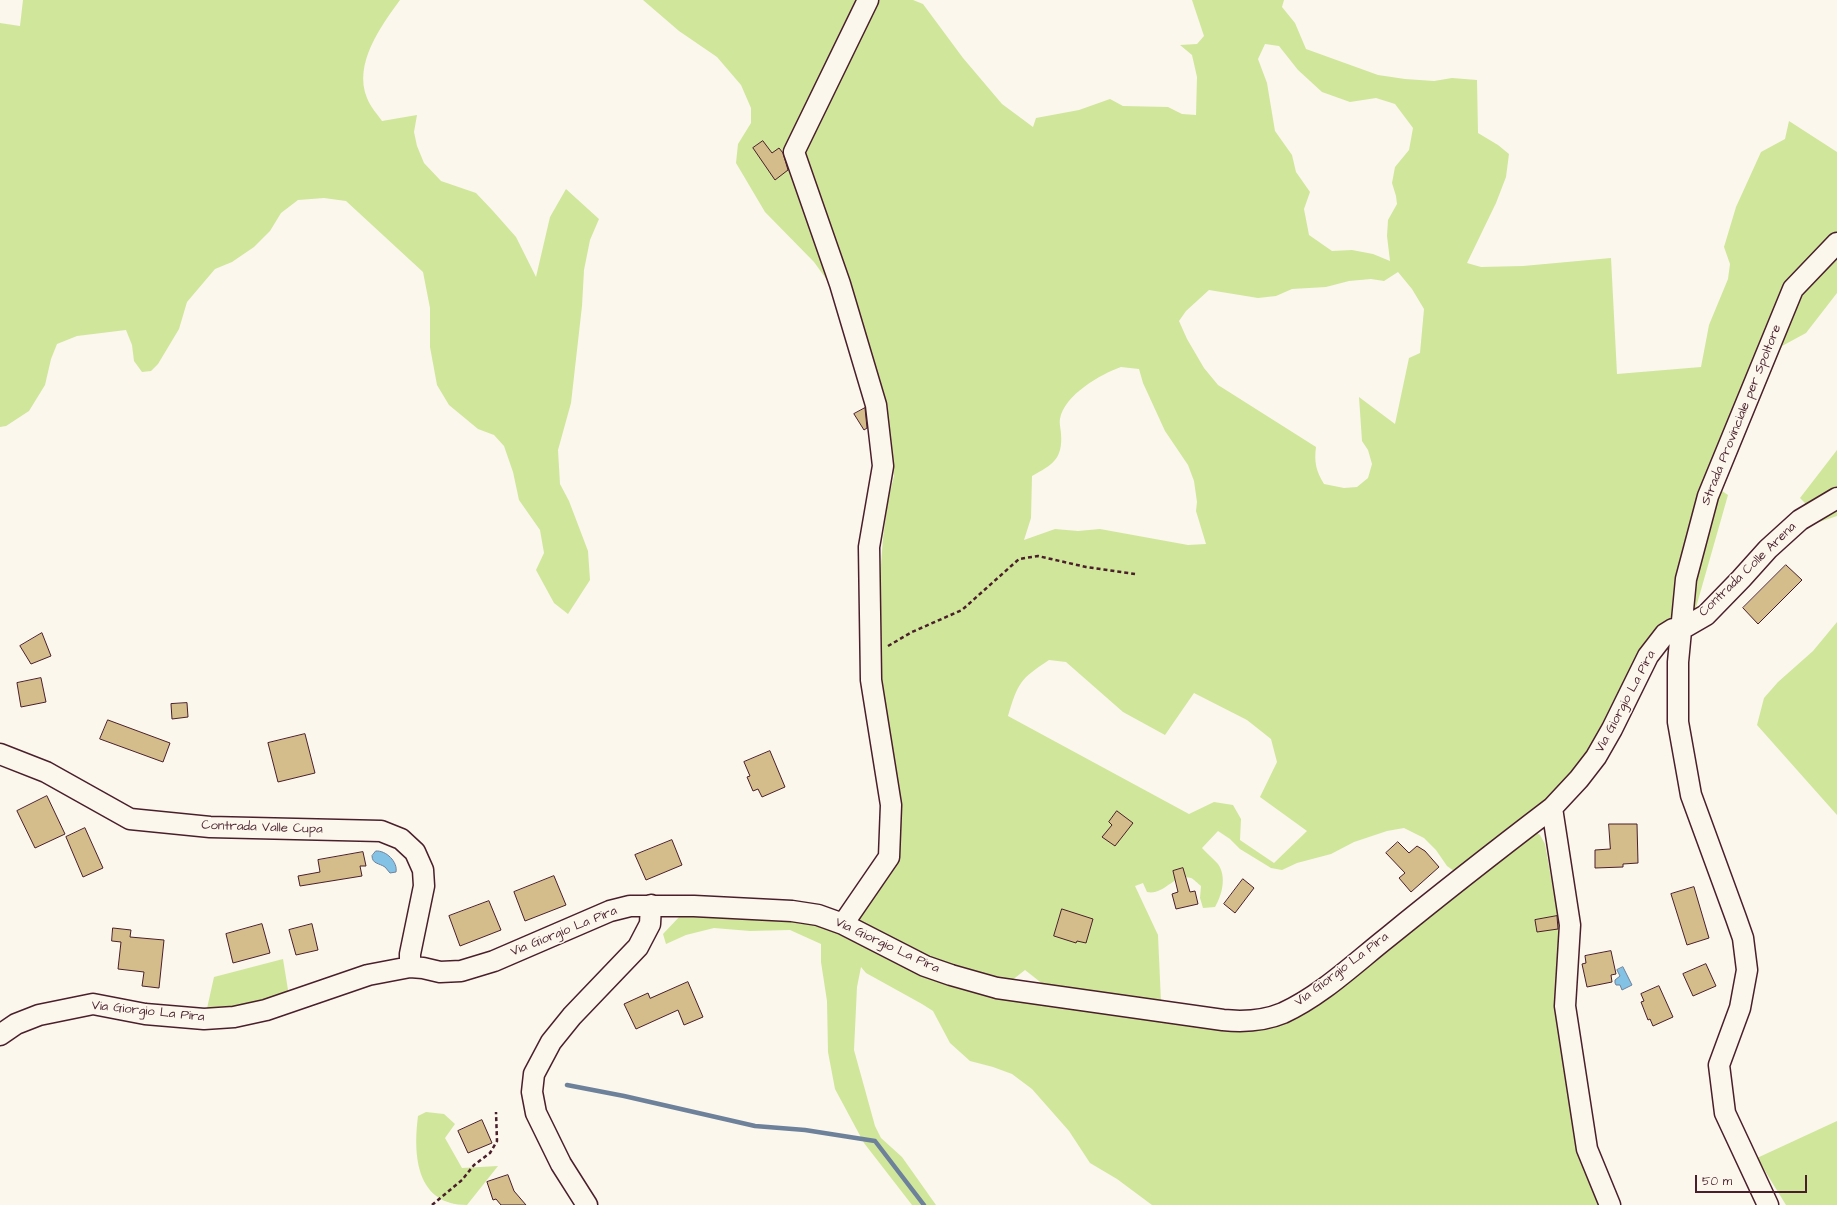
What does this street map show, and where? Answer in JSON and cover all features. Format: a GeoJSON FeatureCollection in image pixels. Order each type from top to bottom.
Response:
{"type":"FeatureCollection","features":[{"type":"Feature","properties":{"kind":"street"},"geometry":{"type":"LineString","coordinates":[[843,924],[889,857],[891,805],[871,680],[869,547],[883,466],[876,405],[840,284],[794,152],[868,0]]}},
{"type":"Feature","properties":{"kind":"street","name":"Strada Provinciale per Spoltore"},"geometry":{"type":"LineString","coordinates":[[1768,1205],[1725,1113],[1719,1065],[1740,1008],[1747,970],[1742,938],[1736,918],[1691,795],[1678,722],[1678,662],[1680,630],[1686,579],[1708,496],[1793,289],[1837,243]]}},
{"type":"Feature","properties":{"kind":"street","name":"Contrada Colle Arena"},"geometry":{"type":"LineString","coordinates":[[1680,630],[1706,615],[1768,549],[1800,520],[1837,498]]}},
{"type":"Feature","properties":{"kind":"street","name":"Via Giorgio La Pira"},"geometry":{"type":"LineString","coordinates":[[0,1035],[16,1024],[39,1015],[93,1004],[145,1014],[204,1019],[234,1017],[266,1010],[368,975],[410,967],[440,972],[461,971],[494,961],[610,911],[630,906],[651,905],[792,911],[818,916],[843,924],[925,966],[997,988],[1223,1020],[1252,1020],[1282,1013],[1326,986],[1552,808],[1596,757],[1612,729],[1648,656],[1665,634],[1674,629],[1680,630]]}},
{"type":"Feature","properties":{"kind":"street","name":"Contrada Valle Cupa"},"geometry":{"type":"LineString","coordinates":[[0,754],[46,772],[130,819],[210,827],[381,831],[401,839],[415,852],[423,870],[424,886],[410,954],[410,967]]}},
{"type":"Feature","properties":{"kind":"street"},"geometry":{"type":"LineString","coordinates":[[1552,808],[1570,925],[1565,1006],[1587,1149],[1610,1205]]}},
{"type":"Feature","properties":{"kind":"street"},"geometry":{"type":"LineString","coordinates":[[587,1205],[561,1164],[536,1113],[532,1092],[534,1074],[551,1042],[572,1016],[638,947],[650,924],[651,905]]}},
{"type":"Feature","properties":{"kind":"path"},"geometry":{"type":"LineString","coordinates":[[871,660],[890,645],[912,632],[962,610],[1019,559],[1038,556],[1086,567],[1135,574]]}},
{"type":"Feature","properties":{"kind":"path"},"geometry":{"type":"LineString","coordinates":[[432,1205],[462,1180],[474,1165],[490,1153],[497,1141],[496,1112]]}},
{"type":"Feature","properties":{"kind":"green space"},"geometry":{"type":"Polygon","coordinates":[[[23,0],[400,0],[371,46],[366,59],[364,72],[364,85],[367,98],[382,121],[417,115],[414,132],[417,146],[424,163],[441,181],[476,193],[516,237],[536,277],[550,217],[566,189],[599,219],[590,240],[584,270],[582,306],[571,403],[558,450],[560,484],[569,501],[588,551],[590,580],[568,614],[554,603],[536,570],[544,553],[540,530],[519,500],[513,472],[504,446],[494,435],[478,429],[449,405],[437,385],[430,347],[430,308],[423,272],[346,201],[324,198],[298,200],[281,213],[270,231],[254,247],[232,262],[215,269],[187,302],[179,329],[158,364],[151,371],[142,372],[134,361],[132,345],[126,330],[77,336],[57,344],[51,359],[45,385],[29,411],[6,426],[0,427],[0,23],[20,26],[23,0]]]}},
{"type":"Feature","properties":{"kind":"green space"},"geometry":{"type":"Polygon","coordinates":[[[643,0],[913,0],[923,4],[963,58],[1002,104],[1033,127],[1036,118],[1079,110],[1110,99],[1123,106],[1168,107],[1182,114],[1196,115],[1197,77],[1192,55],[1180,45],[1197,44],[1204,36],[1192,0],[1284,0],[1282,7],[1295,23],[1306,49],[1378,75],[1434,81],[1452,78],[1477,80],[1478,133],[1498,145],[1509,154],[1506,177],[1496,203],[1467,263],[1481,267],[1523,266],[1611,258],[1617,374],[1701,367],[1709,325],[1728,279],[1730,264],[1724,247],[1736,207],[1761,152],[1785,139],[1789,121],[1837,152],[1837,293],[1806,333],[1782,346],[1722,491],[1728,495],[1695,611],[1667,624],[1646,640],[1636,669],[1592,753],[1561,789],[1458,874],[1447,866],[1436,850],[1424,838],[1404,828],[1387,831],[1354,842],[1331,854],[1297,863],[1282,870],[1271,868],[1240,849],[1230,839],[1218,831],[1202,848],[1221,869],[1223,880],[1220,897],[1215,907],[1203,908],[1200,898],[1201,886],[1191,878],[1185,877],[1179,879],[1159,891],[1153,892],[1147,892],[1143,883],[1135,886],[1158,935],[1161,1002],[1053,992],[1025,970],[1006,985],[963,975],[852,922],[892,862],[875,645],[883,538],[888,500],[894,476],[881,389],[837,297],[827,280],[814,262],[765,212],[736,163],[738,144],[751,123],[751,108],[741,85],[717,57],[679,31],[643,0]],[[1265,44],[1258,59],[1267,83],[1275,131],[1292,155],[1296,172],[1310,192],[1304,209],[1309,235],[1332,251],[1352,250],[1373,254],[1390,261],[1387,236],[1388,220],[1397,204],[1392,183],[1395,167],[1409,150],[1413,128],[1395,104],[1376,98],[1350,102],[1322,92],[1298,70],[1279,46],[1265,44]],[[1398,272],[1384,281],[1371,279],[1349,281],[1326,287],[1292,289],[1276,296],[1258,298],[1209,290],[1186,311],[1179,321],[1187,339],[1204,368],[1218,385],[1316,447],[1316,466],[1324,484],[1344,488],[1357,487],[1368,478],[1372,464],[1368,450],[1362,441],[1359,397],[1395,424],[1409,358],[1420,353],[1424,309],[1412,289],[1398,272]],[[1121,367],[1084,387],[1068,402],[1063,410],[1060,421],[1061,443],[1058,455],[1055,460],[1032,476],[1031,518],[1024,540],[1055,529],[1078,531],[1100,529],[1188,545],[1206,544],[1196,511],[1197,502],[1194,481],[1188,465],[1165,431],[1143,383],[1139,369],[1121,367]],[[1049,660],[1032,672],[1021,683],[1008,716],[1189,814],[1214,802],[1233,805],[1241,819],[1240,840],[1274,863],[1307,831],[1260,797],[1277,762],[1271,739],[1247,720],[1194,693],[1165,735],[1123,712],[1066,662],[1049,660]]]}},
{"type":"Feature","properties":{"kind":"green space"},"geometry":{"type":"Polygon","coordinates":[[[1837,450],[1837,516],[1819,522],[1800,531],[1810,508],[1800,498],[1837,450]]]}},
{"type":"Feature","properties":{"kind":"green space"},"geometry":{"type":"Polygon","coordinates":[[[1837,622],[1837,815],[1757,725],[1764,698],[1778,682],[1813,651],[1837,622]]]}},
{"type":"Feature","properties":{"kind":"green space"},"geometry":{"type":"Polygon","coordinates":[[[1535,832],[1540,835],[1545,844],[1560,928],[1557,1025],[1584,1149],[1605,1205],[1152,1205],[1117,1179],[1090,1163],[1069,1131],[1032,1089],[1012,1074],[970,1061],[950,1043],[933,1011],[866,973],[861,967],[857,987],[854,1050],[875,1126],[881,1138],[902,1157],[936,1205],[912,1205],[864,1143],[835,1089],[828,1052],[827,1001],[821,962],[821,944],[790,930],[750,931],[714,928],[686,935],[666,944],[663,934],[681,915],[798,920],[848,935],[920,976],[982,994],[1218,1028],[1342,984],[1535,832]]]}},
{"type":"Feature","properties":{"kind":"green space"},"geometry":{"type":"Polygon","coordinates":[[[283,959],[289,996],[206,1013],[214,977],[283,959]]]}},
{"type":"Feature","properties":{"kind":"green space"},"geometry":{"type":"Polygon","coordinates":[[[426,1112],[444,1114],[455,1124],[445,1138],[462,1168],[498,1166],[467,1205],[450,1203],[437,1197],[428,1187],[422,1175],[416,1146],[418,1116],[426,1112]]]}},
{"type":"Feature","properties":{"kind":"green space"},"geometry":{"type":"Polygon","coordinates":[[[1837,1121],[1837,1205],[1786,1205],[1757,1158],[1837,1121]]]}},
{"type":"Feature","properties":{"kind":"water"},"geometry":{"type":"Polygon","coordinates":[[[376,851],[384,852],[390,857],[395,864],[396,872],[390,873],[385,867],[373,861],[372,856],[376,851]]]}},
{"type":"Feature","properties":{"kind":"water"},"geometry":{"type":"Polygon","coordinates":[[[1623,967],[1632,985],[1622,990],[1620,985],[1616,985],[1615,980],[1620,976],[1617,970],[1623,967]]]}},
{"type":"Feature","properties":{"kind":"building"},"geometry":{"type":"Polygon","coordinates":[[[763,141],[772,153],[779,148],[783,153],[788,170],[775,180],[753,148],[763,141]]]}},
{"type":"Feature","properties":{"kind":"building"},"geometry":{"type":"Polygon","coordinates":[[[865,408],[867,428],[864,430],[854,414],[865,408]]]}},
{"type":"Feature","properties":{"kind":"building"},"geometry":{"type":"Polygon","coordinates":[[[1786,565],[1802,580],[1758,624],[1743,608],[1786,565]]]}},
{"type":"Feature","properties":{"kind":"building"},"geometry":{"type":"Polygon","coordinates":[[[42,633],[51,656],[31,664],[20,646],[42,633]]]}},
{"type":"Feature","properties":{"kind":"building"},"geometry":{"type":"Polygon","coordinates":[[[41,678],[46,702],[21,707],[17,683],[41,678]]]}},
{"type":"Feature","properties":{"kind":"building"},"geometry":{"type":"Polygon","coordinates":[[[187,703],[188,717],[172,719],[171,704],[187,703]]]}},
{"type":"Feature","properties":{"kind":"building"},"geometry":{"type":"Polygon","coordinates":[[[108,720],[170,743],[163,762],[100,739],[108,720]]]}},
{"type":"Feature","properties":{"kind":"building"},"geometry":{"type":"Polygon","coordinates":[[[305,734],[315,773],[278,782],[268,743],[305,734]]]}},
{"type":"Feature","properties":{"kind":"building"},"geometry":{"type":"Polygon","coordinates":[[[770,751],[785,787],[762,797],[758,789],[753,791],[747,777],[750,776],[744,762],[770,751]]]}},
{"type":"Feature","properties":{"kind":"building"},"geometry":{"type":"Polygon","coordinates":[[[47,796],[65,834],[35,848],[17,811],[47,796]]]}},
{"type":"Feature","properties":{"kind":"building"},"geometry":{"type":"Polygon","coordinates":[[[1117,811],[1133,823],[1115,846],[1102,837],[1112,825],[1109,822],[1117,811]]]}},
{"type":"Feature","properties":{"kind":"building"},"geometry":{"type":"Polygon","coordinates":[[[1609,824],[1637,824],[1638,863],[1623,864],[1623,867],[1595,868],[1595,850],[1610,849],[1609,824]]]}},
{"type":"Feature","properties":{"kind":"building"},"geometry":{"type":"Polygon","coordinates":[[[85,828],[103,868],[83,877],[66,837],[85,828]]]}},
{"type":"Feature","properties":{"kind":"building"},"geometry":{"type":"Polygon","coordinates":[[[672,840],[682,865],[646,880],[635,855],[672,840]]]}},
{"type":"Feature","properties":{"kind":"building"},"geometry":{"type":"Polygon","coordinates":[[[1398,842],[1409,853],[1417,846],[1425,851],[1439,867],[1411,892],[1399,878],[1405,873],[1386,853],[1398,842]]]}},
{"type":"Feature","properties":{"kind":"building"},"geometry":{"type":"Polygon","coordinates":[[[363,852],[366,866],[360,866],[362,876],[300,886],[298,876],[320,872],[318,860],[363,852]]]}},
{"type":"Feature","properties":{"kind":"building"},"geometry":{"type":"Polygon","coordinates":[[[1183,868],[1190,892],[1195,891],[1198,904],[1176,909],[1172,894],[1178,892],[1173,871],[1183,868]]]}},
{"type":"Feature","properties":{"kind":"building"},"geometry":{"type":"Polygon","coordinates":[[[554,876],[566,905],[525,921],[514,892],[554,876]]]}},
{"type":"Feature","properties":{"kind":"building"},"geometry":{"type":"Polygon","coordinates":[[[1243,879],[1254,888],[1235,913],[1224,904],[1243,879]]]}},
{"type":"Feature","properties":{"kind":"building"},"geometry":{"type":"Polygon","coordinates":[[[1694,887],[1709,938],[1687,945],[1671,894],[1694,887]]]}},
{"type":"Feature","properties":{"kind":"building"},"geometry":{"type":"Polygon","coordinates":[[[489,901],[501,930],[460,946],[449,916],[489,901]]]}},
{"type":"Feature","properties":{"kind":"building"},"geometry":{"type":"Polygon","coordinates":[[[1062,909],[1093,919],[1086,943],[1077,941],[1076,943],[1054,936],[1062,909]]]}},
{"type":"Feature","properties":{"kind":"building"},"geometry":{"type":"Polygon","coordinates":[[[1557,916],[1558,929],[1537,932],[1535,920],[1557,916]]]}},
{"type":"Feature","properties":{"kind":"building"},"geometry":{"type":"Polygon","coordinates":[[[262,924],[270,953],[233,963],[226,934],[262,924]]]}},
{"type":"Feature","properties":{"kind":"building"},"geometry":{"type":"Polygon","coordinates":[[[312,924],[318,950],[296,955],[289,930],[312,924]]]}},
{"type":"Feature","properties":{"kind":"building"},"geometry":{"type":"Polygon","coordinates":[[[113,928],[131,930],[130,937],[164,940],[159,988],[142,986],[144,972],[118,969],[121,942],[112,941],[113,928]]]}},
{"type":"Feature","properties":{"kind":"building"},"geometry":{"type":"Polygon","coordinates":[[[1611,951],[1616,974],[1611,975],[1612,982],[1587,987],[1582,964],[1586,963],[1585,956],[1611,951]]]}},
{"type":"Feature","properties":{"kind":"building"},"geometry":{"type":"Polygon","coordinates":[[[1706,964],[1716,986],[1693,996],[1683,974],[1706,964]]]}},
{"type":"Feature","properties":{"kind":"building"},"geometry":{"type":"Polygon","coordinates":[[[688,982],[703,1017],[684,1025],[678,1010],[636,1029],[624,1004],[648,993],[650,998],[688,982]]]}},
{"type":"Feature","properties":{"kind":"building"},"geometry":{"type":"Polygon","coordinates":[[[1659,986],[1673,1017],[1653,1026],[1650,1019],[1648,1020],[1641,1002],[1644,1001],[1641,994],[1659,986]]]}},
{"type":"Feature","properties":{"kind":"building"},"geometry":{"type":"Polygon","coordinates":[[[482,1120],[492,1143],[468,1153],[458,1131],[482,1120]]]}},
{"type":"Feature","properties":{"kind":"building"},"geometry":{"type":"Polygon","coordinates":[[[508,1175],[514,1191],[526,1205],[501,1205],[496,1199],[493,1200],[487,1182],[508,1175]]]}},
{"type":"Feature","properties":{"kind":"waterway"},"geometry":{"type":"LineString","coordinates":[[567,1085],[624,1096],[755,1126],[805,1130],[875,1141],[924,1205]]}}]}
